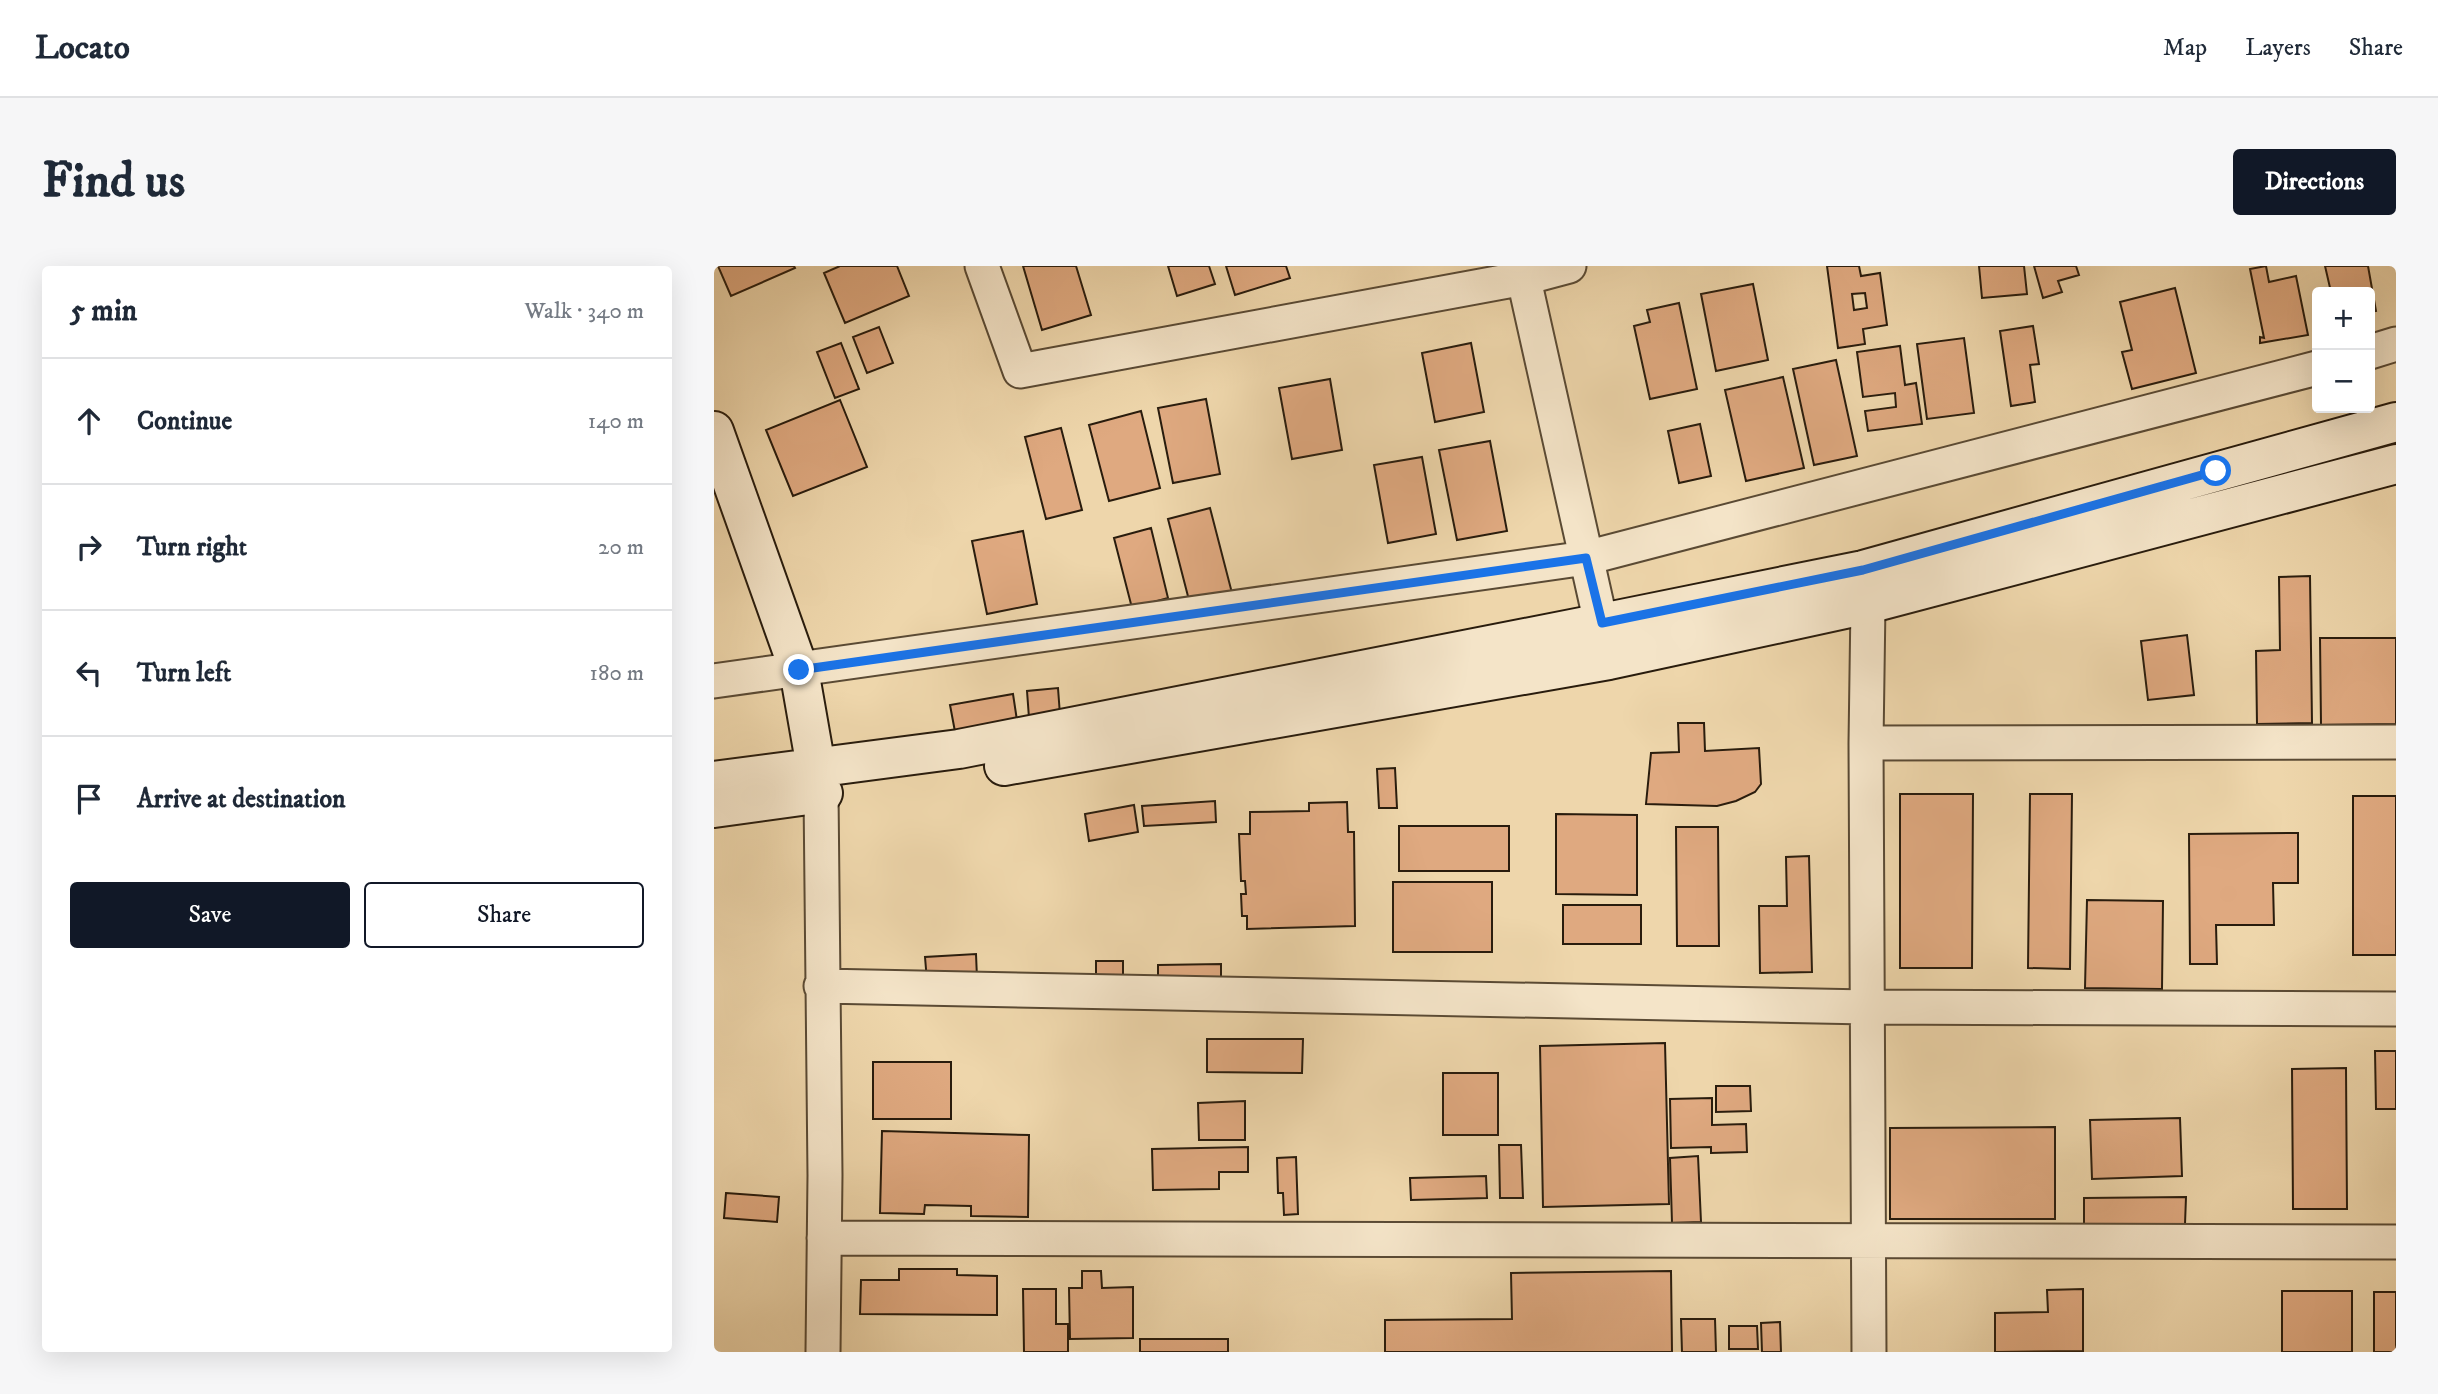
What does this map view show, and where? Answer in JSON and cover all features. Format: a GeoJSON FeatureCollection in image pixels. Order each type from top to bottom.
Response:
{"type":"FeatureCollection","features":[{"type":"Feature","properties":{"kind":"street"},"geometry":{"type":"LineString","coordinates":[[982,266],[1020,371],[1523,272],[1569,266]]}},
{"type":"Feature","properties":{"kind":"street"},"geometry":{"type":"LineString","coordinates":[[1523,272],[1609,660]]}},
{"type":"Feature","properties":{"kind":"street"},"geometry":{"type":"LineString","coordinates":[[2375,350],[2396,344]]}},
{"type":"Feature","properties":{"kind":"street"},"geometry":{"type":"LineString","coordinates":[[714,681],[1586,558],[2312,369]]}},
{"type":"Feature","properties":{"kind":"street"},"geometry":{"type":"LineString","coordinates":[[714,808],[819,780],[960,748],[1863,570],[2396,422]]}},
{"type":"Feature","properties":{"kind":"street"},"geometry":{"type":"LineString","coordinates":[[714,431],[799,670],[819,780],[823,1352]]}},
{"type":"Feature","properties":{"kind":"street"},"geometry":{"type":"LineString","coordinates":[[714,781],[959,774],[1609,660],[1868,604],[2396,464]]}},
{"type":"Feature","properties":{"kind":"street"},"geometry":{"type":"LineString","coordinates":[[1868,604],[1866,743],[1870,1352]]}},
{"type":"Feature","properties":{"kind":"street"},"geometry":{"type":"LineString","coordinates":[[1866,743],[2396,742]]}},
{"type":"Feature","properties":{"kind":"street"},"geometry":{"type":"LineString","coordinates":[[821,986],[1868,1007],[2396,1009]]}},
{"type":"Feature","properties":{"kind":"street"},"geometry":{"type":"LineString","coordinates":[[824,1238],[2396,1242]]}},
{"type":"Feature","properties":{"kind":"building"},"geometry":{"type":"Polygon","coordinates":[[[718,266],[794,266],[795,268],[731,296],[718,266]]]}},
{"type":"Feature","properties":{"kind":"building"},"geometry":{"type":"Polygon","coordinates":[[[840,266],[897,266],[909,296],[845,323],[824,273],[840,266]]]}},
{"type":"Feature","properties":{"kind":"building"},"geometry":{"type":"Polygon","coordinates":[[[1023,266],[1076,266],[1091,315],[1042,330],[1023,266]]]}},
{"type":"Feature","properties":{"kind":"building"},"geometry":{"type":"Polygon","coordinates":[[[1168,266],[1209,266],[1215,284],[1177,296],[1168,266]]]}},
{"type":"Feature","properties":{"kind":"building"},"geometry":{"type":"Polygon","coordinates":[[[1226,266],[1286,266],[1290,278],[1235,295],[1226,266]]]}},
{"type":"Feature","properties":{"kind":"building"},"geometry":{"type":"Polygon","coordinates":[[[1827,266],[1859,266],[1861,276],[1880,273],[1887,325],[1863,329],[1865,344],[1838,348],[1827,266]],[[1865,293],[1852,294],[1854,310],[1867,308],[1865,293]]]}},
{"type":"Feature","properties":{"kind":"building"},"geometry":{"type":"Polygon","coordinates":[[[1979,266],[2024,266],[2027,294],[1982,298],[1979,266]]]}},
{"type":"Feature","properties":{"kind":"building"},"geometry":{"type":"Polygon","coordinates":[[[2034,266],[2076,266],[2079,275],[2058,281],[2062,292],[2043,298],[2034,266]]]}},
{"type":"Feature","properties":{"kind":"building"},"geometry":{"type":"Polygon","coordinates":[[[2266,266],[2269,282],[2296,276],[2308,335],[2260,343],[2260,337],[2264,338],[2250,269],[2266,266]]]}},
{"type":"Feature","properties":{"kind":"building"},"geometry":{"type":"Polygon","coordinates":[[[2325,266],[2368,266],[2372,287],[2330,287],[2325,266]]]}},
{"type":"Feature","properties":{"kind":"building"},"geometry":{"type":"Polygon","coordinates":[[[1753,284],[1768,360],[1716,371],[1701,294],[1753,284]]]}},
{"type":"Feature","properties":{"kind":"building"},"geometry":{"type":"Polygon","coordinates":[[[2175,288],[2196,373],[2132,389],[2122,352],[2132,350],[2120,302],[2175,288]]]}},
{"type":"Feature","properties":{"kind":"building"},"geometry":{"type":"Polygon","coordinates":[[[1679,303],[1697,389],[1650,399],[1634,326],[1650,322],[1647,310],[1679,303]]]}},
{"type":"Feature","properties":{"kind":"building"},"geometry":{"type":"Polygon","coordinates":[[[2033,326],[2039,364],[2030,365],[2035,402],[2011,406],[2000,331],[2033,326]]]}},
{"type":"Feature","properties":{"kind":"building"},"geometry":{"type":"Polygon","coordinates":[[[879,327],[893,363],[867,373],[853,337],[879,327]]]}},
{"type":"Feature","properties":{"kind":"building"},"geometry":{"type":"Polygon","coordinates":[[[1964,338],[1974,413],[1927,419],[1917,344],[1964,338]]]}},
{"type":"Feature","properties":{"kind":"building"},"geometry":{"type":"Polygon","coordinates":[[[841,343],[859,389],[835,398],[817,352],[841,343]]]}},
{"type":"Feature","properties":{"kind":"building"},"geometry":{"type":"Polygon","coordinates":[[[1471,343],[1484,412],[1435,422],[1422,353],[1471,343]]]}},
{"type":"Feature","properties":{"kind":"building"},"geometry":{"type":"Polygon","coordinates":[[[1900,346],[1905,385],[1916,383],[1922,424],[1868,431],[1865,411],[1896,407],[1895,393],[1863,397],[1857,352],[1900,346]]]}},
{"type":"Feature","properties":{"kind":"building"},"geometry":{"type":"Polygon","coordinates":[[[1836,360],[1857,456],[1814,465],[1793,369],[1836,360]]]}},
{"type":"Feature","properties":{"kind":"building"},"geometry":{"type":"Polygon","coordinates":[[[1783,377],[1804,468],[1746,481],[1725,390],[1783,377]]]}},
{"type":"Feature","properties":{"kind":"building"},"geometry":{"type":"Polygon","coordinates":[[[1330,379],[1342,450],[1292,459],[1279,388],[1330,379]]]}},
{"type":"Feature","properties":{"kind":"building"},"geometry":{"type":"Polygon","coordinates":[[[1206,399],[1220,474],[1173,483],[1158,408],[1206,399]]]}},
{"type":"Feature","properties":{"kind":"building"},"geometry":{"type":"Polygon","coordinates":[[[840,400],[867,467],[793,496],[766,430],[840,400]]]}},
{"type":"Feature","properties":{"kind":"building"},"geometry":{"type":"Polygon","coordinates":[[[1141,411],[1160,488],[1109,501],[1089,425],[1141,411]]]}},
{"type":"Feature","properties":{"kind":"building"},"geometry":{"type":"Polygon","coordinates":[[[1700,424],[1711,476],[1679,483],[1668,431],[1700,424]]]}},
{"type":"Feature","properties":{"kind":"building"},"geometry":{"type":"Polygon","coordinates":[[[1061,428],[1082,510],[1046,519],[1025,437],[1061,428]]]}},
{"type":"Feature","properties":{"kind":"building"},"geometry":{"type":"Polygon","coordinates":[[[1490,441],[1507,531],[1457,540],[1439,450],[1490,441]]]}},
{"type":"Feature","properties":{"kind":"building"},"geometry":{"type":"Polygon","coordinates":[[[1422,457],[1436,534],[1388,543],[1374,465],[1422,457]]]}},
{"type":"Feature","properties":{"kind":"building"},"geometry":{"type":"Polygon","coordinates":[[[1210,508],[1232,593],[1190,604],[1168,519],[1210,508]]]}},
{"type":"Feature","properties":{"kind":"building"},"geometry":{"type":"Polygon","coordinates":[[[1151,528],[1168,598],[1132,608],[1114,538],[1151,528]]]}},
{"type":"Feature","properties":{"kind":"building"},"geometry":{"type":"Polygon","coordinates":[[[1023,531],[1037,604],[987,614],[972,541],[1023,531]]]}},
{"type":"Feature","properties":{"kind":"building"},"geometry":{"type":"Polygon","coordinates":[[[2310,576],[2312,723],[2257,724],[2256,651],[2280,650],[2279,577],[2310,576]]]}},
{"type":"Feature","properties":{"kind":"building"},"geometry":{"type":"Polygon","coordinates":[[[2187,635],[2194,695],[2148,700],[2141,641],[2187,635]]]}},
{"type":"Feature","properties":{"kind":"building"},"geometry":{"type":"Polygon","coordinates":[[[2320,638],[2396,638],[2396,724],[2321,725],[2320,638]]]}},
{"type":"Feature","properties":{"kind":"building"},"geometry":{"type":"Polygon","coordinates":[[[1058,688],[1060,715],[1029,718],[1027,691],[1058,688]]]}},
{"type":"Feature","properties":{"kind":"building"},"geometry":{"type":"Polygon","coordinates":[[[1013,694],[1018,727],[956,737],[950,705],[1013,694]]]}},
{"type":"Feature","properties":{"kind":"building"},"geometry":{"type":"Polygon","coordinates":[[[1678,723],[1704,723],[1705,751],[1759,748],[1761,784],[1755,792],[1717,806],[1646,804],[1651,753],[1679,752],[1678,723]]]}},
{"type":"Feature","properties":{"kind":"building"},"geometry":{"type":"Polygon","coordinates":[[[1395,768],[1397,808],[1379,808],[1377,769],[1395,768]]]}},
{"type":"Feature","properties":{"kind":"building"},"geometry":{"type":"Polygon","coordinates":[[[1900,794],[1973,794],[1972,968],[1900,968],[1900,794]]]}},
{"type":"Feature","properties":{"kind":"building"},"geometry":{"type":"Polygon","coordinates":[[[2030,794],[2072,794],[2070,969],[2028,968],[2030,794]]]}},
{"type":"Feature","properties":{"kind":"building"},"geometry":{"type":"Polygon","coordinates":[[[2353,796],[2396,796],[2396,955],[2353,955],[2353,796]]]}},
{"type":"Feature","properties":{"kind":"building"},"geometry":{"type":"Polygon","coordinates":[[[1215,801],[1216,822],[1144,826],[1142,806],[1215,801]]]}},
{"type":"Feature","properties":{"kind":"building"},"geometry":{"type":"Polygon","coordinates":[[[1347,802],[1348,832],[1354,832],[1355,926],[1247,929],[1247,916],[1242,916],[1241,894],[1246,894],[1245,881],[1241,881],[1239,834],[1250,834],[1250,812],[1309,811],[1309,803],[1347,802]]]}},
{"type":"Feature","properties":{"kind":"building"},"geometry":{"type":"Polygon","coordinates":[[[1134,805],[1138,832],[1089,841],[1085,814],[1134,805]]]}},
{"type":"Feature","properties":{"kind":"building"},"geometry":{"type":"Polygon","coordinates":[[[1556,814],[1637,815],[1637,895],[1556,894],[1556,814]]]}},
{"type":"Feature","properties":{"kind":"building"},"geometry":{"type":"Polygon","coordinates":[[[1399,826],[1509,826],[1509,871],[1399,871],[1399,826]]]}},
{"type":"Feature","properties":{"kind":"building"},"geometry":{"type":"Polygon","coordinates":[[[1676,827],[1718,827],[1719,946],[1677,946],[1676,827]]]}},
{"type":"Feature","properties":{"kind":"building"},"geometry":{"type":"Polygon","coordinates":[[[2298,833],[2298,883],[2273,883],[2274,925],[2216,925],[2217,964],[2190,964],[2189,834],[2298,833]]]}},
{"type":"Feature","properties":{"kind":"building"},"geometry":{"type":"Polygon","coordinates":[[[1809,856],[1812,972],[1760,973],[1759,906],[1787,906],[1786,857],[1809,856]]]}},
{"type":"Feature","properties":{"kind":"building"},"geometry":{"type":"Polygon","coordinates":[[[1393,882],[1492,882],[1492,952],[1393,952],[1393,882]]]}},
{"type":"Feature","properties":{"kind":"building"},"geometry":{"type":"Polygon","coordinates":[[[2087,900],[2163,901],[2162,989],[2085,988],[2087,900]]]}},
{"type":"Feature","properties":{"kind":"building"},"geometry":{"type":"Polygon","coordinates":[[[1563,905],[1641,905],[1641,944],[1563,944],[1563,905]]]}},
{"type":"Feature","properties":{"kind":"building"},"geometry":{"type":"Polygon","coordinates":[[[976,954],[977,978],[927,981],[925,957],[976,954]]]}},
{"type":"Feature","properties":{"kind":"building"},"geometry":{"type":"Polygon","coordinates":[[[1096,961],[1123,961],[1123,987],[1096,987],[1096,961]]]}},
{"type":"Feature","properties":{"kind":"building"},"geometry":{"type":"Polygon","coordinates":[[[1221,964],[1221,990],[1158,991],[1158,965],[1221,964]]]}},
{"type":"Feature","properties":{"kind":"building"},"geometry":{"type":"Polygon","coordinates":[[[1207,1039],[1303,1039],[1302,1073],[1207,1072],[1207,1039]]]}},
{"type":"Feature","properties":{"kind":"building"},"geometry":{"type":"Polygon","coordinates":[[[1665,1043],[1669,1204],[1543,1207],[1540,1046],[1665,1043]]]}},
{"type":"Feature","properties":{"kind":"building"},"geometry":{"type":"Polygon","coordinates":[[[2375,1051],[2396,1051],[2396,1109],[2376,1109],[2375,1051]]]}},
{"type":"Feature","properties":{"kind":"building"},"geometry":{"type":"Polygon","coordinates":[[[873,1062],[951,1062],[951,1119],[873,1119],[873,1062]]]}},
{"type":"Feature","properties":{"kind":"building"},"geometry":{"type":"Polygon","coordinates":[[[2346,1068],[2347,1209],[2293,1209],[2292,1069],[2346,1068]]]}},
{"type":"Feature","properties":{"kind":"building"},"geometry":{"type":"Polygon","coordinates":[[[1443,1073],[1498,1073],[1498,1135],[1443,1135],[1443,1073]]]}},
{"type":"Feature","properties":{"kind":"building"},"geometry":{"type":"Polygon","coordinates":[[[1716,1086],[1750,1086],[1751,1111],[1716,1112],[1716,1086]]]}},
{"type":"Feature","properties":{"kind":"building"},"geometry":{"type":"Polygon","coordinates":[[[1712,1098],[1712,1125],[1746,1124],[1747,1152],[1711,1153],[1711,1147],[1671,1148],[1670,1099],[1712,1098]]]}},
{"type":"Feature","properties":{"kind":"building"},"geometry":{"type":"Polygon","coordinates":[[[1245,1101],[1245,1140],[1199,1140],[1198,1103],[1245,1101]]]}},
{"type":"Feature","properties":{"kind":"building"},"geometry":{"type":"Polygon","coordinates":[[[2180,1118],[2182,1176],[2092,1179],[2090,1120],[2180,1118]]]}},
{"type":"Feature","properties":{"kind":"building"},"geometry":{"type":"Polygon","coordinates":[[[2055,1127],[2055,1219],[1890,1219],[1890,1128],[2055,1127]]]}},
{"type":"Feature","properties":{"kind":"building"},"geometry":{"type":"Polygon","coordinates":[[[882,1131],[1029,1135],[1028,1217],[971,1216],[971,1206],[925,1205],[924,1214],[880,1213],[882,1131]]]}},
{"type":"Feature","properties":{"kind":"building"},"geometry":{"type":"Polygon","coordinates":[[[1499,1145],[1521,1145],[1523,1198],[1500,1198],[1499,1145]]]}},
{"type":"Feature","properties":{"kind":"building"},"geometry":{"type":"Polygon","coordinates":[[[1248,1147],[1248,1172],[1219,1172],[1219,1189],[1153,1190],[1152,1149],[1248,1147]]]}},
{"type":"Feature","properties":{"kind":"building"},"geometry":{"type":"Polygon","coordinates":[[[1698,1156],[1701,1222],[1672,1223],[1670,1158],[1698,1156]]]}},
{"type":"Feature","properties":{"kind":"building"},"geometry":{"type":"Polygon","coordinates":[[[1296,1157],[1298,1214],[1284,1215],[1283,1193],[1278,1193],[1277,1158],[1296,1157]]]}},
{"type":"Feature","properties":{"kind":"building"},"geometry":{"type":"Polygon","coordinates":[[[1486,1176],[1487,1198],[1411,1200],[1410,1178],[1486,1176]]]}},
{"type":"Feature","properties":{"kind":"building"},"geometry":{"type":"Polygon","coordinates":[[[726,1193],[779,1197],[777,1222],[724,1218],[726,1193]]]}},
{"type":"Feature","properties":{"kind":"building"},"geometry":{"type":"Polygon","coordinates":[[[2186,1197],[2185,1224],[2084,1224],[2084,1198],[2186,1197]]]}},
{"type":"Feature","properties":{"kind":"building"},"geometry":{"type":"Polygon","coordinates":[[[899,1269],[957,1269],[957,1275],[997,1276],[997,1315],[860,1314],[861,1280],[899,1280],[899,1269]]]}},
{"type":"Feature","properties":{"kind":"building"},"geometry":{"type":"Polygon","coordinates":[[[1082,1271],[1101,1271],[1102,1288],[1133,1287],[1133,1338],[1070,1339],[1069,1288],[1082,1288],[1082,1271]]]}},
{"type":"Feature","properties":{"kind":"building"},"geometry":{"type":"Polygon","coordinates":[[[1671,1271],[1672,1352],[1385,1352],[1385,1320],[1512,1319],[1511,1273],[1671,1271]]]}},
{"type":"Feature","properties":{"kind":"building"},"geometry":{"type":"Polygon","coordinates":[[[1023,1289],[1056,1289],[1056,1324],[1068,1324],[1068,1352],[1024,1352],[1023,1289]]]}},
{"type":"Feature","properties":{"kind":"building"},"geometry":{"type":"Polygon","coordinates":[[[2083,1289],[2083,1351],[1995,1352],[1995,1313],[2048,1312],[2047,1290],[2083,1289]]]}},
{"type":"Feature","properties":{"kind":"building"},"geometry":{"type":"Polygon","coordinates":[[[2282,1291],[2352,1291],[2352,1352],[2282,1352],[2282,1291]]]}},
{"type":"Feature","properties":{"kind":"building"},"geometry":{"type":"Polygon","coordinates":[[[2374,1292],[2396,1292],[2396,1352],[2374,1352],[2374,1292]]]}},
{"type":"Feature","properties":{"kind":"building"},"geometry":{"type":"Polygon","coordinates":[[[1681,1319],[1715,1319],[1716,1352],[1682,1352],[1681,1319]]]}},
{"type":"Feature","properties":{"kind":"building"},"geometry":{"type":"Polygon","coordinates":[[[1780,1322],[1781,1352],[1762,1352],[1761,1323],[1780,1322]]]}},
{"type":"Feature","properties":{"kind":"building"},"geometry":{"type":"Polygon","coordinates":[[[1729,1326],[1757,1326],[1758,1349],[1729,1349],[1729,1326]]]}},
{"type":"Feature","properties":{"kind":"building"},"geometry":{"type":"Polygon","coordinates":[[[1140,1339],[1228,1339],[1228,1352],[1140,1352],[1140,1339]]]}},
{"type":"Feature","properties":{"kind":"route"},"geometry":{"type":"LineString","coordinates":[[799,670],[1586,558],[1602,623],[1863,570],[2216,471]]}}]}
